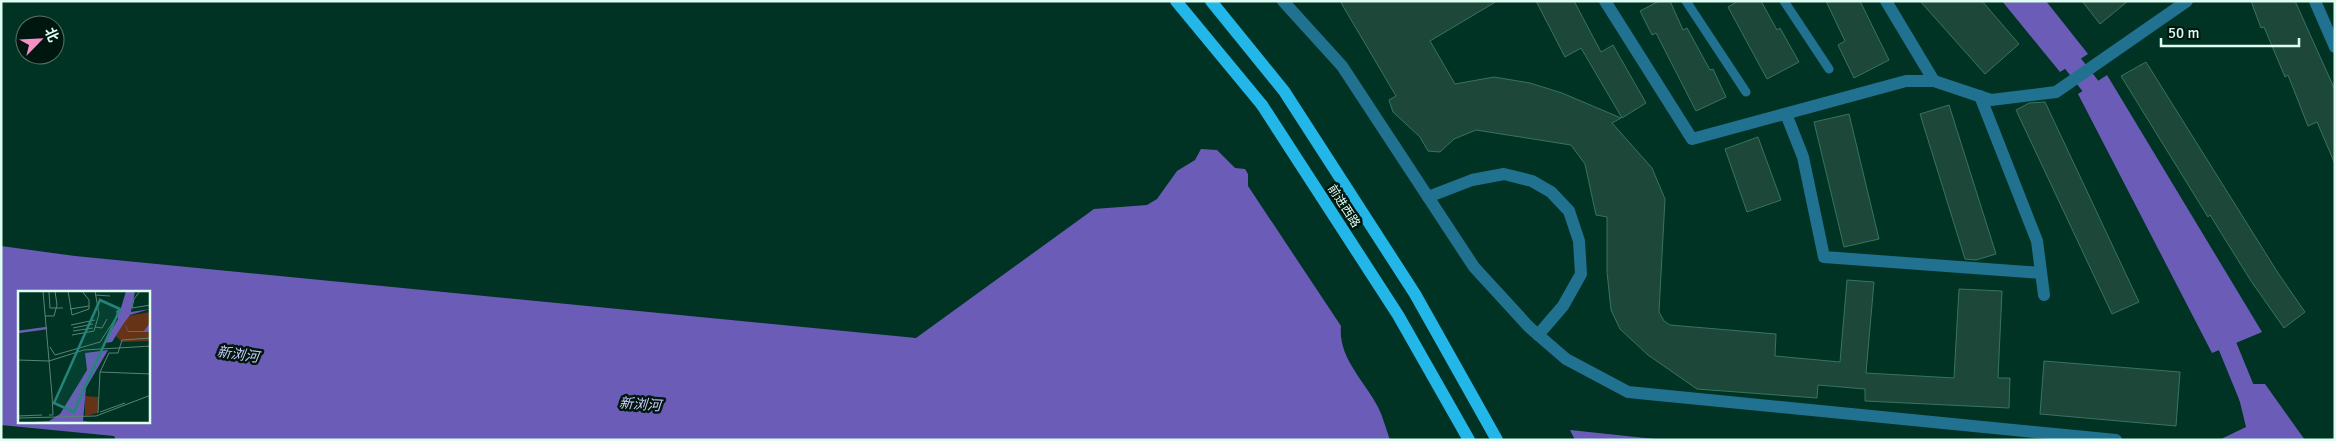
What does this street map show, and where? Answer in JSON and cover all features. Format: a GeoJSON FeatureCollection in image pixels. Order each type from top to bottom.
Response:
{"type":"FeatureCollection","features":[{"type":"Feature","properties":{"kind":"main road","name":"前进西路"},"geometry":{"type":"LineString","coordinates":[[1176,1],[1262,105],[1398,315],[1469,440]]}},
{"type":"Feature","properties":{"kind":"main road","name":"前进西路"},"geometry":{"type":"LineString","coordinates":[[1211,1],[1284,91],[1415,294],[1497,440]]}},
{"type":"Feature","properties":{"kind":"street"},"geometry":{"type":"LineString","coordinates":[[1283,1],[1342,66],[1474,267],[1538,335],[1566,359],[1628,392],[2116,440]]}},
{"type":"Feature","properties":{"kind":"street"},"geometry":{"type":"LineString","coordinates":[[1605,1],[1692,139],[1906,81],[1934,82],[1991,100],[2056,92],[2187,1]]}},
{"type":"Feature","properties":{"kind":"street"},"geometry":{"type":"LineString","coordinates":[[1886,1],[1934,82]]}},
{"type":"Feature","properties":{"kind":"street"},"geometry":{"type":"LineString","coordinates":[[2315,1],[2335,47]]}},
{"type":"Feature","properties":{"kind":"street"},"geometry":{"type":"LineString","coordinates":[[1980,96],[2037,241],[2044,295]]}},
{"type":"Feature","properties":{"kind":"street"},"geometry":{"type":"LineString","coordinates":[[1786,114],[1804,157],[1824,257],[2041,272]]}},
{"type":"Feature","properties":{"kind":"street"},"geometry":{"type":"LineString","coordinates":[[1428,197],[1472,180],[1504,174],[1532,181],[1551,192],[1570,211],[1579,241],[1580,274],[1563,306],[1538,335]]}},
{"type":"Feature","properties":{"kind":"lane"},"geometry":{"type":"LineString","coordinates":[[1686,1],[1746,92]]}},
{"type":"Feature","properties":{"kind":"lane"},"geometry":{"type":"LineString","coordinates":[[1784,1],[1830,69]]}},
{"type":"Feature","properties":{"kind":"water"},"geometry":{"type":"Polygon","coordinates":[[[2002,1],[2046,1],[2088,54],[2060,72],[2002,1]]]}},
{"type":"Feature","properties":{"kind":"water"},"geometry":{"type":"Polygon","coordinates":[[[2107,75],[2262,332],[2212,353],[2078,94],[2107,75]]]}},
{"type":"Feature","properties":{"kind":"water","name":"新浏河"},"geometry":{"type":"Polygon","coordinates":[[[1201,149],[1217,150],[1235,168],[1245,169],[1248,174],[1248,186],[1341,326],[1341,338],[1348,359],[1378,407],[1390,440],[116,440],[114,436],[1,425],[1,246],[75,256],[916,338],[1094,209],[1147,205],[1157,199],[1177,171],[1195,160],[1201,149]]]}},
{"type":"Feature","properties":{"kind":"water"},"geometry":{"type":"Polygon","coordinates":[[[2254,384],[2265,384],[2305,440],[2219,440],[2246,427],[2238,394],[2254,384]]]}},
{"type":"Feature","properties":{"kind":"water"},"geometry":{"type":"Polygon","coordinates":[[[1570,430],[1664,440],[1575,440],[1570,430]]]}},
{"type":"Feature","properties":{"kind":"building"},"geometry":{"type":"Polygon","coordinates":[[[1340,1],[1497,1],[1430,41],[1455,84],[1494,77],[1530,83],[1562,93],[1621,118],[1612,123],[1652,168],[1665,199],[1659,312],[1664,321],[1670,325],[1776,334],[1775,356],[1840,362],[1847,280],[1874,282],[1866,373],[1954,378],[1959,289],[2002,291],[1998,378],[2010,378],[2009,408],[1865,401],[1865,389],[1818,385],[1817,398],[1697,389],[1648,355],[1620,329],[1611,310],[1607,272],[1607,217],[1596,215],[1585,164],[1571,145],[1476,130],[1454,139],[1440,152],[1428,151],[1420,137],[1393,112],[1389,100],[1396,96],[1340,1]]]}},
{"type":"Feature","properties":{"kind":"building"},"geometry":{"type":"Polygon","coordinates":[[[1536,1],[1574,1],[1601,52],[1613,45],[1646,103],[1622,118],[1581,48],[1565,57],[1536,1]]]}},
{"type":"Feature","properties":{"kind":"building"},"geometry":{"type":"Polygon","coordinates":[[[1659,1],[1670,1],[1683,30],[1687,28],[1710,70],[1713,69],[1726,97],[1696,111],[1656,33],[1652,35],[1640,11],[1659,1]]]}},
{"type":"Feature","properties":{"kind":"building"},"geometry":{"type":"Polygon","coordinates":[[[1738,1],[1761,1],[1777,30],[1780,28],[1799,62],[1767,79],[1728,7],[1738,1]]]}},
{"type":"Feature","properties":{"kind":"building"},"geometry":{"type":"Polygon","coordinates":[[[1826,1],[1860,1],[1889,60],[1854,78],[1838,45],[1845,41],[1826,1]]]}},
{"type":"Feature","properties":{"kind":"building"},"geometry":{"type":"Polygon","coordinates":[[[1920,1],[1982,1],[2019,44],[1985,74],[1920,1]]]}},
{"type":"Feature","properties":{"kind":"building"},"geometry":{"type":"Polygon","coordinates":[[[2082,1],[2128,1],[2100,24],[2082,1]]]}},
{"type":"Feature","properties":{"kind":"building"},"geometry":{"type":"Polygon","coordinates":[[[2251,1],[2295,1],[2335,90],[2335,164],[2317,122],[2308,126],[2288,75],[2285,77],[2264,27],[2261,28],[2251,1]]]}},
{"type":"Feature","properties":{"kind":"building"},"geometry":{"type":"Polygon","coordinates":[[[2146,62],[2278,273],[2305,312],[2284,328],[2251,281],[2210,215],[2208,217],[2121,76],[2146,62]]]}},
{"type":"Feature","properties":{"kind":"building"},"geometry":{"type":"Polygon","coordinates":[[[2045,102],[2139,302],[2112,314],[2016,110],[2029,103],[2045,102]]]}},
{"type":"Feature","properties":{"kind":"building"},"geometry":{"type":"Polygon","coordinates":[[[1949,105],[1996,254],[1976,260],[1965,259],[1920,114],[1949,105]]]}},
{"type":"Feature","properties":{"kind":"building"},"geometry":{"type":"Polygon","coordinates":[[[1849,114],[1879,239],[1844,247],[1814,122],[1849,114]]]}},
{"type":"Feature","properties":{"kind":"building"},"geometry":{"type":"Polygon","coordinates":[[[1758,137],[1781,200],[1747,212],[1725,149],[1758,137]]]}},
{"type":"Feature","properties":{"kind":"building"},"geometry":{"type":"Polygon","coordinates":[[[2044,361],[2180,372],[2176,426],[2040,414],[2044,361]]]}},
{"type":"Feature","properties":{"kind":"waterway"},"geometry":{"type":"LineString","coordinates":[[2057,43],[2106,106]]}},
{"type":"Feature","properties":{"kind":"waterway"},"geometry":{"type":"LineString","coordinates":[[2218,323],[2266,440]]}}]}
